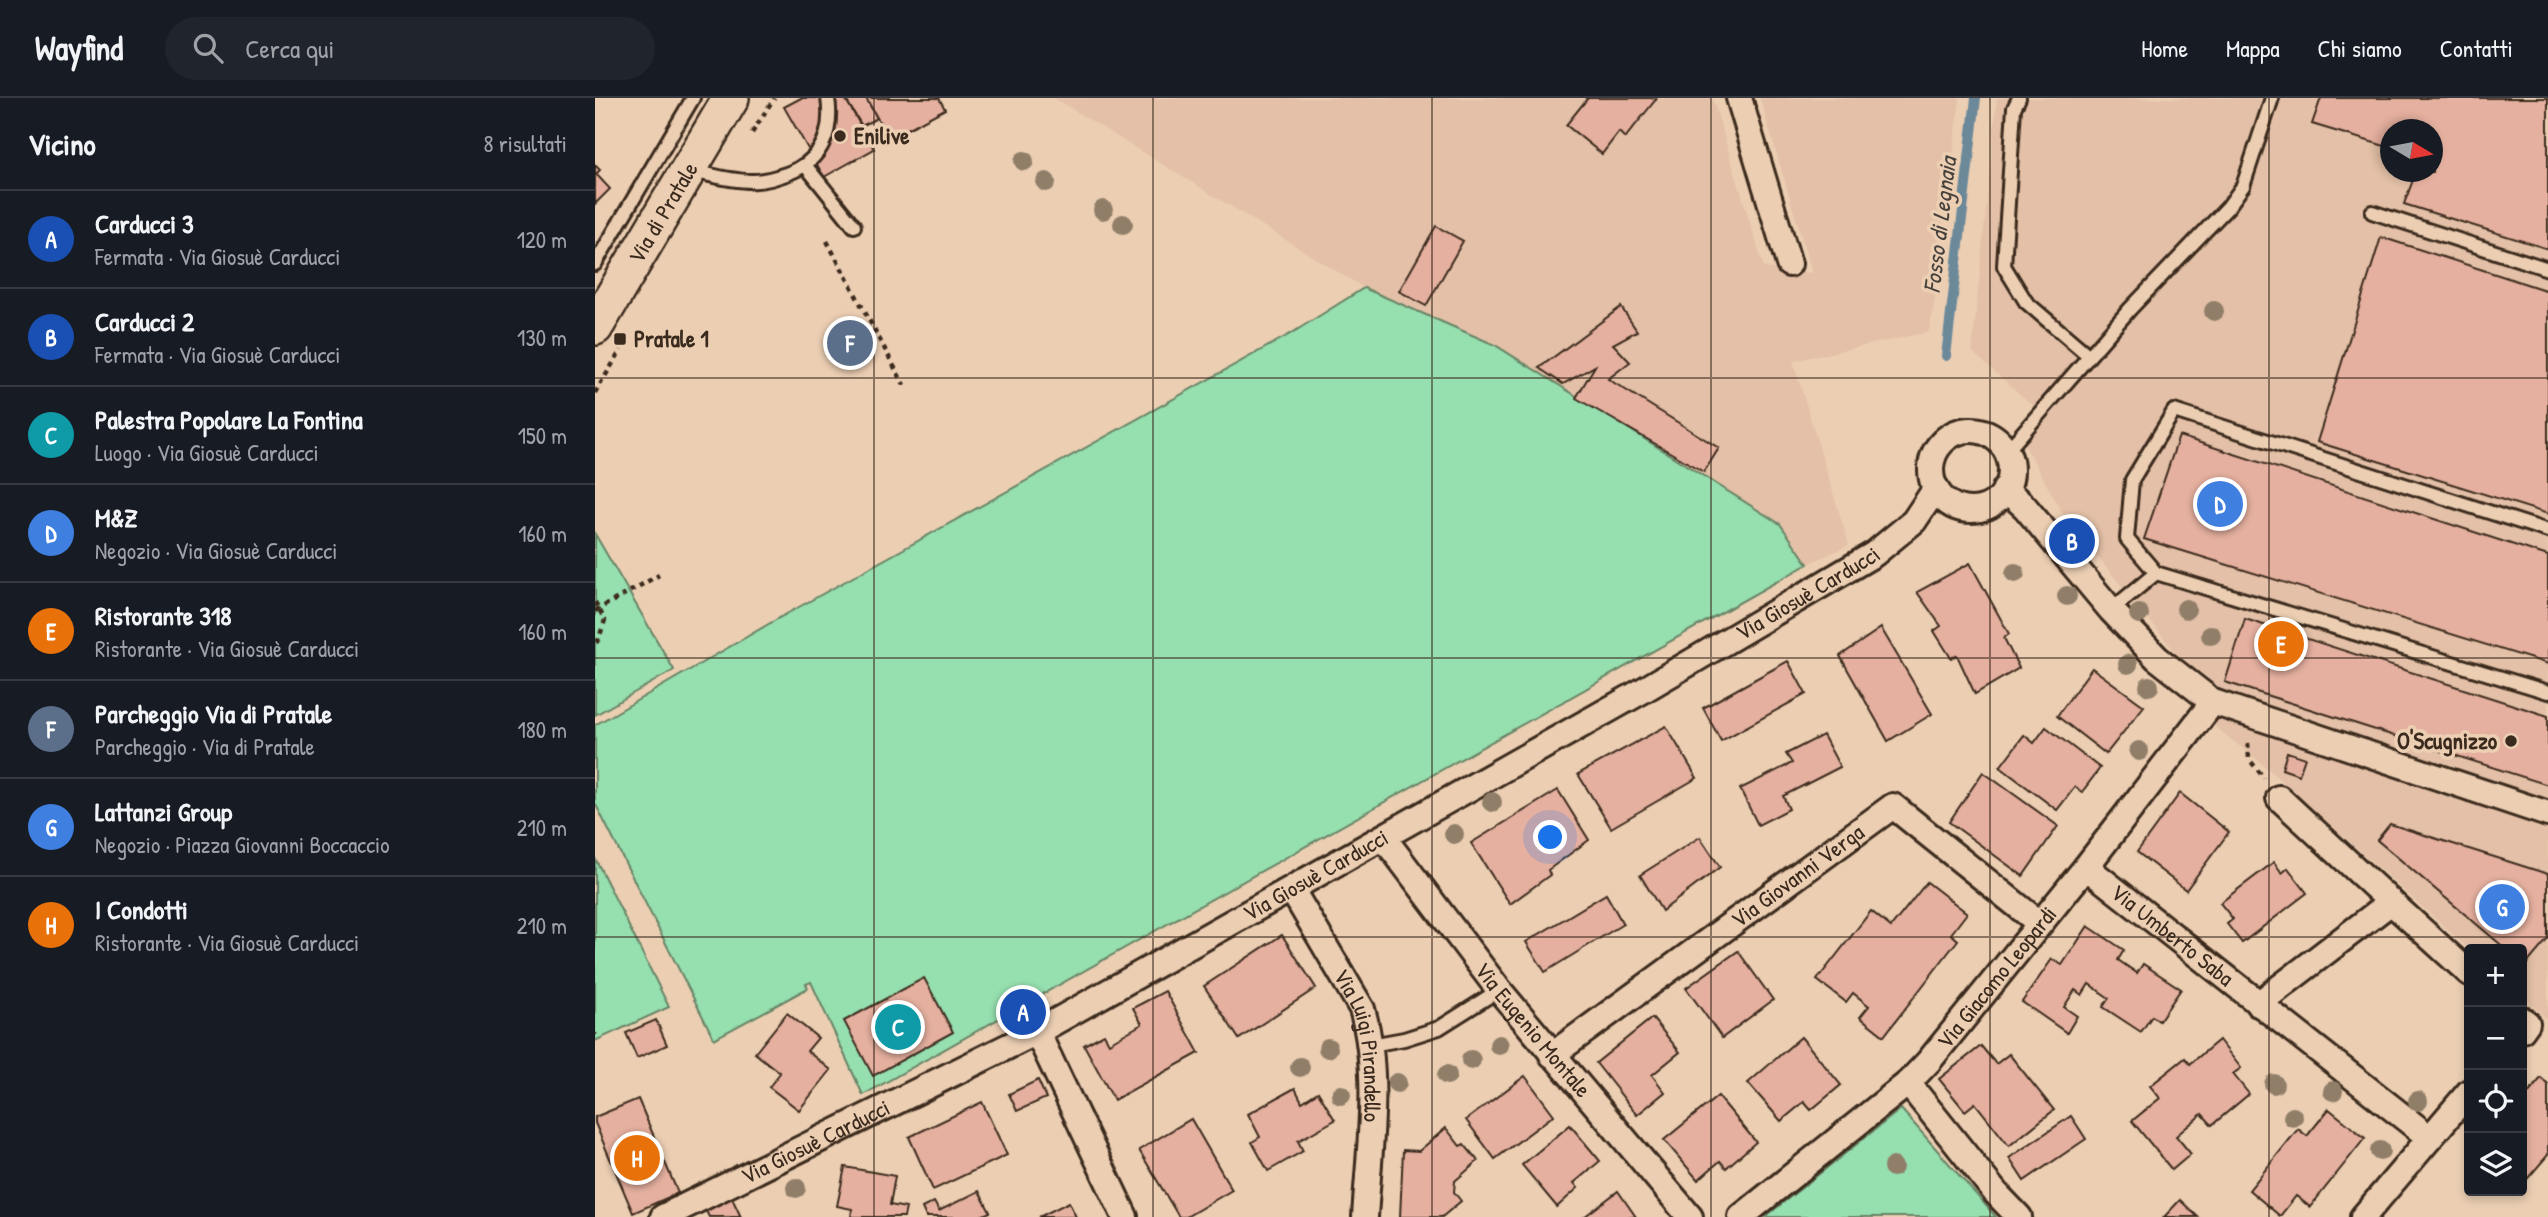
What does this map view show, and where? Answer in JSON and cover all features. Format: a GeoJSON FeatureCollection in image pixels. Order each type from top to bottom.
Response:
{"type":"FeatureCollection","features":[{"type":"Feature","properties":{"kind":"main road","name":"Via di Pratale"},"geometry":{"type":"LineString","coordinates":[[595,327],[731,98]]}},
{"type":"Feature","properties":{"kind":"street"},"geometry":{"type":"LineString","coordinates":[[1739,98],[1789,264]]}},
{"type":"Feature","properties":{"kind":"street"},"geometry":{"type":"LineString","coordinates":[[1967,430],[1980,431],[1996,438],[2006,452],[2010,472],[2005,489],[1991,504],[1972,509],[1949,503],[1936,488],[1931,471],[1933,459],[1938,447],[1951,435],[1967,430]]}},
{"type":"Feature","properties":{"kind":"street","name":"Via Giosuè Carducci"},"geometry":{"type":"LineString","coordinates":[[663,1217],[1037,1032],[1642,691],[1874,554],[1914,521],[1936,488]]}},
{"type":"Feature","properties":{"kind":"street"},"geometry":{"type":"LineString","coordinates":[[2005,489],[2025,507],[2111,610],[2157,658],[2213,702],[2548,814]]}},
{"type":"Feature","properties":{"kind":"street","name":"Via Giacomo Leopardi"},"geometry":{"type":"LineString","coordinates":[[1741,1217],[1907,1083],[1929,1061],[2086,867],[2213,702]]}},
{"type":"Feature","properties":{"kind":"street"},"geometry":{"type":"LineString","coordinates":[[2279,798],[2464,968]]}},
{"type":"Feature","properties":{"kind":"street","name":"Via Giovanni Verga"},"geometry":{"type":"LineString","coordinates":[[1552,1055],[1893,806],[2039,923]]}},
{"type":"Feature","properties":{"kind":"street","name":"Via Eugenio Montale"},"geometry":{"type":"LineString","coordinates":[[1384,838],[1499,990],[1690,1217]]}},
{"type":"Feature","properties":{"kind":"street","name":"Via Umberto Saba"},"geometry":{"type":"LineString","coordinates":[[2086,867],[2430,1138]]}},
{"type":"Feature","properties":{"kind":"street","name":"Via Luigi Pirandello"},"geometry":{"type":"LineString","coordinates":[[1292,890],[1362,1009],[1371,1045],[1373,1066],[1365,1217]]}},
{"type":"Feature","properties":{"kind":"street"},"geometry":{"type":"LineString","coordinates":[[2257,1004],[2391,902]]}},
{"type":"Feature","properties":{"kind":"street"},"geometry":{"type":"LineString","coordinates":[[1037,1032],[1125,1217]]}},
{"type":"Feature","properties":{"kind":"street"},"geometry":{"type":"LineString","coordinates":[[1907,1083],[1995,1192],[2019,1217]]}},
{"type":"Feature","properties":{"kind":"street"},"geometry":{"type":"LineString","coordinates":[[2363,1217],[2464,1098]]}},
{"type":"Feature","properties":{"kind":"lane"},"geometry":{"type":"LineString","coordinates":[[595,264],[693,98]]}},
{"type":"Feature","properties":{"kind":"lane"},"geometry":{"type":"LineString","coordinates":[[688,170],[753,182],[774,178],[805,165],[819,152],[827,138],[830,126],[828,98]]}},
{"type":"Feature","properties":{"kind":"lane"},"geometry":{"type":"LineString","coordinates":[[2019,98],[2014,108],[2004,266],[2026,302],[2088,355]]}},
{"type":"Feature","properties":{"kind":"lane"},"geometry":{"type":"LineString","coordinates":[[2006,452],[2088,355],[2228,207],[2243,186],[2272,98]]}},
{"type":"Feature","properties":{"kind":"lane"},"geometry":{"type":"LineString","coordinates":[[805,165],[854,226]]}},
{"type":"Feature","properties":{"kind":"lane"},"geometry":{"type":"LineString","coordinates":[[2372,212],[2548,269]]}},
{"type":"Feature","properties":{"kind":"lane"},"geometry":{"type":"LineString","coordinates":[[2548,531],[2174,411],[2132,480],[2127,539],[2156,573],[2548,692]]}},
{"type":"Feature","properties":{"kind":"lane"},"geometry":{"type":"LineString","coordinates":[[2111,610],[2156,573]]}},
{"type":"Feature","properties":{"kind":"lane"},"geometry":{"type":"LineString","coordinates":[[1371,1045],[1404,1039],[1439,1028],[1499,990]]}},
{"type":"Feature","properties":{"kind":"path"},"geometry":{"type":"LineString","coordinates":[[827,241],[904,385]]}},
{"type":"Feature","properties":{"kind":"path"},"geometry":{"type":"LineString","coordinates":[[597,609],[659,575]]}},
{"type":"Feature","properties":{"kind":"path"},"geometry":{"type":"LineString","coordinates":[[595,602],[605,620],[599,642],[595,643]]}},
{"type":"Feature","properties":{"kind":"path"},"geometry":{"type":"LineString","coordinates":[[2246,714],[2249,759],[2279,798]]}},
{"type":"Feature","properties":{"kind":"shaded area"},"geometry":{"type":"Polygon","coordinates":[[[1054,98],[1710,98],[1713,100],[1764,268],[1812,273],[1760,98],[1960,98],[1937,288],[1929,332],[1793,361],[1849,545],[1808,564],[1780,524],[1495,345],[1364,288],[1054,98]]]}},
{"type":"Feature","properties":{"kind":"shaded area"},"geometry":{"type":"Polygon","coordinates":[[[1997,98],[2548,98],[2548,1020],[2527,1001],[2527,944],[2464,945],[2259,761],[2216,728],[2208,678],[2177,654],[2063,514],[2024,444],[2047,418],[1972,352],[1997,98]]]}},
{"type":"Feature","properties":{"kind":"green space"},"geometry":{"type":"Polygon","coordinates":[[[1364,288],[1495,345],[1780,524],[1808,564],[863,1095],[811,982],[806,984],[808,988],[714,1039],[595,803],[595,725],[772,622],[1292,333],[1364,288]]]}},
{"type":"Feature","properties":{"kind":"green space"},"geometry":{"type":"Polygon","coordinates":[[[595,534],[674,670],[595,715],[595,534]]]}},
{"type":"Feature","properties":{"kind":"green space"},"geometry":{"type":"Polygon","coordinates":[[[595,858],[669,1007],[595,1041],[595,858]]]}},
{"type":"Feature","properties":{"kind":"green space"},"geometry":{"type":"Polygon","coordinates":[[[1901,1109],[1996,1217],[1765,1217],[1901,1109]]]}},
{"type":"Feature","properties":{"kind":"building"},"geometry":{"type":"Polygon","coordinates":[[[801,98],[845,98],[874,149],[824,177],[784,107],[801,98]]]}},
{"type":"Feature","properties":{"kind":"building"},"geometry":{"type":"Polygon","coordinates":[[[845,98],[866,98],[877,118],[862,126],[845,98]]]}},
{"type":"Feature","properties":{"kind":"building"},"geometry":{"type":"Polygon","coordinates":[[[866,98],[939,98],[945,109],[889,139],[866,98]]]}},
{"type":"Feature","properties":{"kind":"building"},"geometry":{"type":"Polygon","coordinates":[[[1586,98],[1657,98],[1625,138],[1619,132],[1602,154],[1566,125],[1586,98]]]}},
{"type":"Feature","properties":{"kind":"building"},"geometry":{"type":"Polygon","coordinates":[[[2321,98],[2548,98],[2548,249],[2404,204],[2412,182],[2443,182],[2443,119],[2380,119],[2380,145],[2312,124],[2321,98]]]}},
{"type":"Feature","properties":{"kind":"building"},"geometry":{"type":"Polygon","coordinates":[[[595,165],[600,170],[596,174],[610,189],[595,204],[595,165]]]}},
{"type":"Feature","properties":{"kind":"building"},"geometry":{"type":"Polygon","coordinates":[[[1436,226],[1463,241],[1426,306],[1399,291],[1436,226]]]}},
{"type":"Feature","properties":{"kind":"building"},"geometry":{"type":"Polygon","coordinates":[[[2381,237],[2548,291],[2548,514],[2317,442],[2381,237]]]}},
{"type":"Feature","properties":{"kind":"building"},"geometry":{"type":"Polygon","coordinates":[[[1621,307],[1637,331],[1613,344],[1630,362],[1608,379],[1719,448],[1704,472],[1576,398],[1595,366],[1563,384],[1539,368],[1621,307]]]}},
{"type":"Feature","properties":{"kind":"building"},"geometry":{"type":"Polygon","coordinates":[[[2179,436],[2548,556],[2548,664],[2144,539],[2179,436]]]}},
{"type":"Feature","properties":{"kind":"building"},"geometry":{"type":"Polygon","coordinates":[[[1970,563],[2009,634],[2004,638],[2019,668],[1975,694],[1957,655],[1951,658],[1934,631],[1941,626],[1917,592],[1970,563]]]}},
{"type":"Feature","properties":{"kind":"building"},"geometry":{"type":"Polygon","coordinates":[[[2245,619],[2548,716],[2548,785],[2225,682],[2245,619]]]}},
{"type":"Feature","properties":{"kind":"building"},"geometry":{"type":"Polygon","coordinates":[[[1881,628],[1932,714],[1888,741],[1840,656],[1881,628]]]}},
{"type":"Feature","properties":{"kind":"building"},"geometry":{"type":"Polygon","coordinates":[[[1788,661],[1806,694],[1721,741],[1703,708],[1788,661]]]}},
{"type":"Feature","properties":{"kind":"building"},"geometry":{"type":"Polygon","coordinates":[[[2092,668],[2144,706],[2106,754],[2057,716],[2092,668]]]}},
{"type":"Feature","properties":{"kind":"building"},"geometry":{"type":"Polygon","coordinates":[[[1666,726],[1697,778],[1611,828],[1578,774],[1666,726]]]}},
{"type":"Feature","properties":{"kind":"building"},"geometry":{"type":"Polygon","coordinates":[[[2046,727],[2100,768],[2082,792],[2075,787],[2057,810],[2000,767],[2024,735],[2034,743],[2046,727]]]}},
{"type":"Feature","properties":{"kind":"building"},"geometry":{"type":"Polygon","coordinates":[[[1823,735],[1840,767],[1783,796],[1789,809],[1758,825],[1740,789],[1792,763],[1786,754],[1823,735]]]}},
{"type":"Feature","properties":{"kind":"building"},"geometry":{"type":"Polygon","coordinates":[[[2287,752],[2305,758],[2299,775],[2282,769],[2287,752]]]}},
{"type":"Feature","properties":{"kind":"building"},"geometry":{"type":"Polygon","coordinates":[[[1983,772],[2058,826],[2023,876],[1949,822],[1983,772]]]}},
{"type":"Feature","properties":{"kind":"building"},"geometry":{"type":"Polygon","coordinates":[[[1558,790],[1589,840],[1548,870],[1550,875],[1510,904],[1471,843],[1558,790]]]}},
{"type":"Feature","properties":{"kind":"building"},"geometry":{"type":"Polygon","coordinates":[[[2180,793],[2229,832],[2186,890],[2137,852],[2180,793]]]}},
{"type":"Feature","properties":{"kind":"building"},"geometry":{"type":"Polygon","coordinates":[[[2390,824],[2548,874],[2548,939],[2527,964],[2527,944],[2500,944],[2377,840],[2390,824]]]}},
{"type":"Feature","properties":{"kind":"building"},"geometry":{"type":"Polygon","coordinates":[[[1700,837],[1720,867],[1662,911],[1640,875],[1700,837]]]}},
{"type":"Feature","properties":{"kind":"building"},"geometry":{"type":"Polygon","coordinates":[[[2274,862],[2282,873],[2288,868],[2307,893],[2242,943],[2227,924],[2233,919],[2220,903],[2274,862]]]}},
{"type":"Feature","properties":{"kind":"building"},"geometry":{"type":"Polygon","coordinates":[[[1927,882],[1967,913],[1951,934],[1958,940],[1884,1036],[1860,1017],[1869,1006],[1853,993],[1846,1002],[1817,980],[1871,911],[1891,927],[1927,882]]]}},
{"type":"Feature","properties":{"kind":"building"},"geometry":{"type":"Polygon","coordinates":[[[1606,894],[1623,924],[1545,972],[1526,942],[1606,894]]]}},
{"type":"Feature","properties":{"kind":"building"},"geometry":{"type":"Polygon","coordinates":[[[2088,926],[2124,950],[2118,960],[2137,973],[2143,964],[2181,989],[2159,1021],[2152,1016],[2141,1032],[2103,1007],[2109,998],[2089,984],[2082,995],[2075,990],[2064,1007],[2077,1016],[2067,1033],[2022,1002],[2052,959],[2062,965],[2088,926]]]}},
{"type":"Feature","properties":{"kind":"building"},"geometry":{"type":"Polygon","coordinates":[[[1282,935],[1316,988],[1239,1039],[1204,986],[1282,935]]]}},
{"type":"Feature","properties":{"kind":"building"},"geometry":{"type":"Polygon","coordinates":[[[1738,951],[1773,1000],[1722,1038],[1686,988],[1738,951]]]}},
{"type":"Feature","properties":{"kind":"building"},"geometry":{"type":"Polygon","coordinates":[[[924,978],[953,1032],[873,1076],[844,1021],[924,978]]]}},
{"type":"Feature","properties":{"kind":"building"},"geometry":{"type":"Polygon","coordinates":[[[1165,991],[1199,1053],[1114,1100],[1084,1045],[1104,1034],[1109,1043],[1142,1024],[1133,1008],[1165,991]]]}},
{"type":"Feature","properties":{"kind":"building"},"geometry":{"type":"Polygon","coordinates":[[[787,1013],[818,1038],[807,1051],[831,1070],[799,1110],[769,1087],[780,1073],[755,1053],[787,1013]]]}},
{"type":"Feature","properties":{"kind":"building"},"geometry":{"type":"Polygon","coordinates":[[[1652,1018],[1680,1052],[1652,1075],[1665,1092],[1637,1115],[1596,1063],[1652,1018]]]}},
{"type":"Feature","properties":{"kind":"building"},"geometry":{"type":"Polygon","coordinates":[[[656,1020],[667,1045],[637,1058],[626,1033],[656,1020]]]}},
{"type":"Feature","properties":{"kind":"building"},"geometry":{"type":"Polygon","coordinates":[[[1801,1037],[1841,1085],[1811,1110],[1804,1102],[1781,1121],[1748,1083],[1801,1037]]]}},
{"type":"Feature","properties":{"kind":"building"},"geometry":{"type":"Polygon","coordinates":[[[2219,1040],[2241,1068],[2233,1074],[2249,1094],[2212,1125],[2202,1114],[2176,1136],[2191,1154],[2172,1170],[2132,1121],[2160,1098],[2150,1086],[2185,1058],[2190,1064],[2219,1040]]]}},
{"type":"Feature","properties":{"kind":"building"},"geometry":{"type":"Polygon","coordinates":[[[1981,1046],[1996,1064],[2009,1054],[2054,1110],[2009,1146],[1975,1103],[1965,1111],[1939,1079],[1981,1046]]]}},
{"type":"Feature","properties":{"kind":"building"},"geometry":{"type":"Polygon","coordinates":[[[1525,1076],[1554,1115],[1495,1159],[1466,1120],[1525,1076]]]}},
{"type":"Feature","properties":{"kind":"building"},"geometry":{"type":"Polygon","coordinates":[[[2541,1078],[2548,1084],[2548,1155],[2527,1179],[2527,1133],[2527,1095],[2541,1078]]]}},
{"type":"Feature","properties":{"kind":"building"},"geometry":{"type":"Polygon","coordinates":[[[1038,1080],[1046,1098],[1017,1111],[1009,1094],[1038,1080]]]}},
{"type":"Feature","properties":{"kind":"building"},"geometry":{"type":"Polygon","coordinates":[[[1295,1088],[1302,1102],[1318,1092],[1335,1120],[1298,1141],[1303,1151],[1268,1171],[1252,1142],[1260,1137],[1248,1114],[1295,1088]]]}},
{"type":"Feature","properties":{"kind":"building"},"geometry":{"type":"Polygon","coordinates":[[[1718,1096],[1756,1142],[1726,1168],[1720,1161],[1698,1180],[1664,1140],[1718,1096]]]}},
{"type":"Feature","properties":{"kind":"building"},"geometry":{"type":"Polygon","coordinates":[[[638,1099],[678,1193],[633,1213],[595,1123],[595,1117],[638,1099]]]}},
{"type":"Feature","properties":{"kind":"building"},"geometry":{"type":"Polygon","coordinates":[[[982,1102],[1007,1155],[933,1190],[909,1137],[982,1102]]]}},
{"type":"Feature","properties":{"kind":"building"},"geometry":{"type":"Polygon","coordinates":[[[2329,1109],[2365,1138],[2310,1207],[2296,1196],[2280,1216],[2249,1190],[2298,1129],[2307,1136],[2329,1109]]]}},
{"type":"Feature","properties":{"kind":"building"},"geometry":{"type":"Polygon","coordinates":[[[2071,1116],[2086,1139],[2024,1181],[2009,1158],[2071,1116]]]}},
{"type":"Feature","properties":{"kind":"building"},"geometry":{"type":"Polygon","coordinates":[[[1191,1119],[1232,1190],[1186,1217],[1179,1217],[1139,1150],[1191,1119]]]}},
{"type":"Feature","properties":{"kind":"building"},"geometry":{"type":"Polygon","coordinates":[[[1570,1125],[1600,1161],[1574,1183],[1578,1188],[1557,1207],[1522,1165],[1570,1125]]]}},
{"type":"Feature","properties":{"kind":"building"},"geometry":{"type":"Polygon","coordinates":[[[1446,1128],[1460,1146],[1464,1144],[1478,1161],[1455,1181],[1454,1192],[1461,1201],[1442,1217],[1400,1217],[1403,1150],[1419,1151],[1446,1128]]]}},
{"type":"Feature","properties":{"kind":"building"},"geometry":{"type":"Polygon","coordinates":[[[845,1167],[895,1176],[890,1205],[906,1208],[904,1217],[851,1217],[852,1209],[837,1206],[845,1167]]]}},
{"type":"Feature","properties":{"kind":"building"},"geometry":{"type":"Polygon","coordinates":[[[979,1191],[990,1212],[979,1217],[926,1217],[922,1208],[934,1202],[939,1211],[979,1191]]]}},
{"type":"Feature","properties":{"kind":"building"},"geometry":{"type":"Polygon","coordinates":[[[1618,1191],[1636,1217],[1584,1217],[1618,1191]]]}},
{"type":"Feature","properties":{"kind":"building"},"geometry":{"type":"Polygon","coordinates":[[[731,1196],[741,1217],[709,1217],[705,1209],[731,1196]]]}},
{"type":"Feature","properties":{"kind":"building"},"geometry":{"type":"Polygon","coordinates":[[[2180,1200],[2198,1217],[2164,1217],[2180,1200]]]}},
{"type":"Feature","properties":{"kind":"building"},"geometry":{"type":"Polygon","coordinates":[[[1069,1202],[1076,1217],[1039,1217],[1069,1202]]]}},
{"type":"Feature","properties":{"kind":"waterway","name":"Fosso di Legnaia"},"geometry":{"type":"LineString","coordinates":[[1946,356],[1976,98]]}},
{"type":"Feature","properties":{"kind":"place","name":"Enilive"},"geometry":{"type":"Point","coordinates":[840,136]}},
{"type":"Feature","properties":{"kind":"place","name":"Pratale 1"},"geometry":{"type":"Point","coordinates":[620,339]}},
{"type":"Feature","properties":{"kind":"place","name":"Parcheggio Via di Pratale"},"geometry":{"type":"Point","coordinates":[850,343]}},
{"type":"Feature","properties":{"kind":"place","name":"M&Z"},"geometry":{"type":"Point","coordinates":[2220,504]}},
{"type":"Feature","properties":{"kind":"place","name":"Carducci 2"},"geometry":{"type":"Point","coordinates":[2072,541]}},
{"type":"Feature","properties":{"kind":"place","name":"Ristorante 318"},"geometry":{"type":"Point","coordinates":[2281,644]}},
{"type":"Feature","properties":{"kind":"place","name":"O'Scugnizzo"},"geometry":{"type":"Point","coordinates":[2511,741]}},
{"type":"Feature","properties":{"kind":"place","name":"Lattanzi Group"},"geometry":{"type":"Point","coordinates":[2502,907]}},
{"type":"Feature","properties":{"kind":"place","name":"Carducci 3"},"geometry":{"type":"Point","coordinates":[1023,1012]}},
{"type":"Feature","properties":{"kind":"place","name":"Palestra Popolare La Fontina"},"geometry":{"type":"Point","coordinates":[898,1027]}},
{"type":"Feature","properties":{"kind":"place","name":"I Condotti"},"geometry":{"type":"Point","coordinates":[637,1158]}}]}
